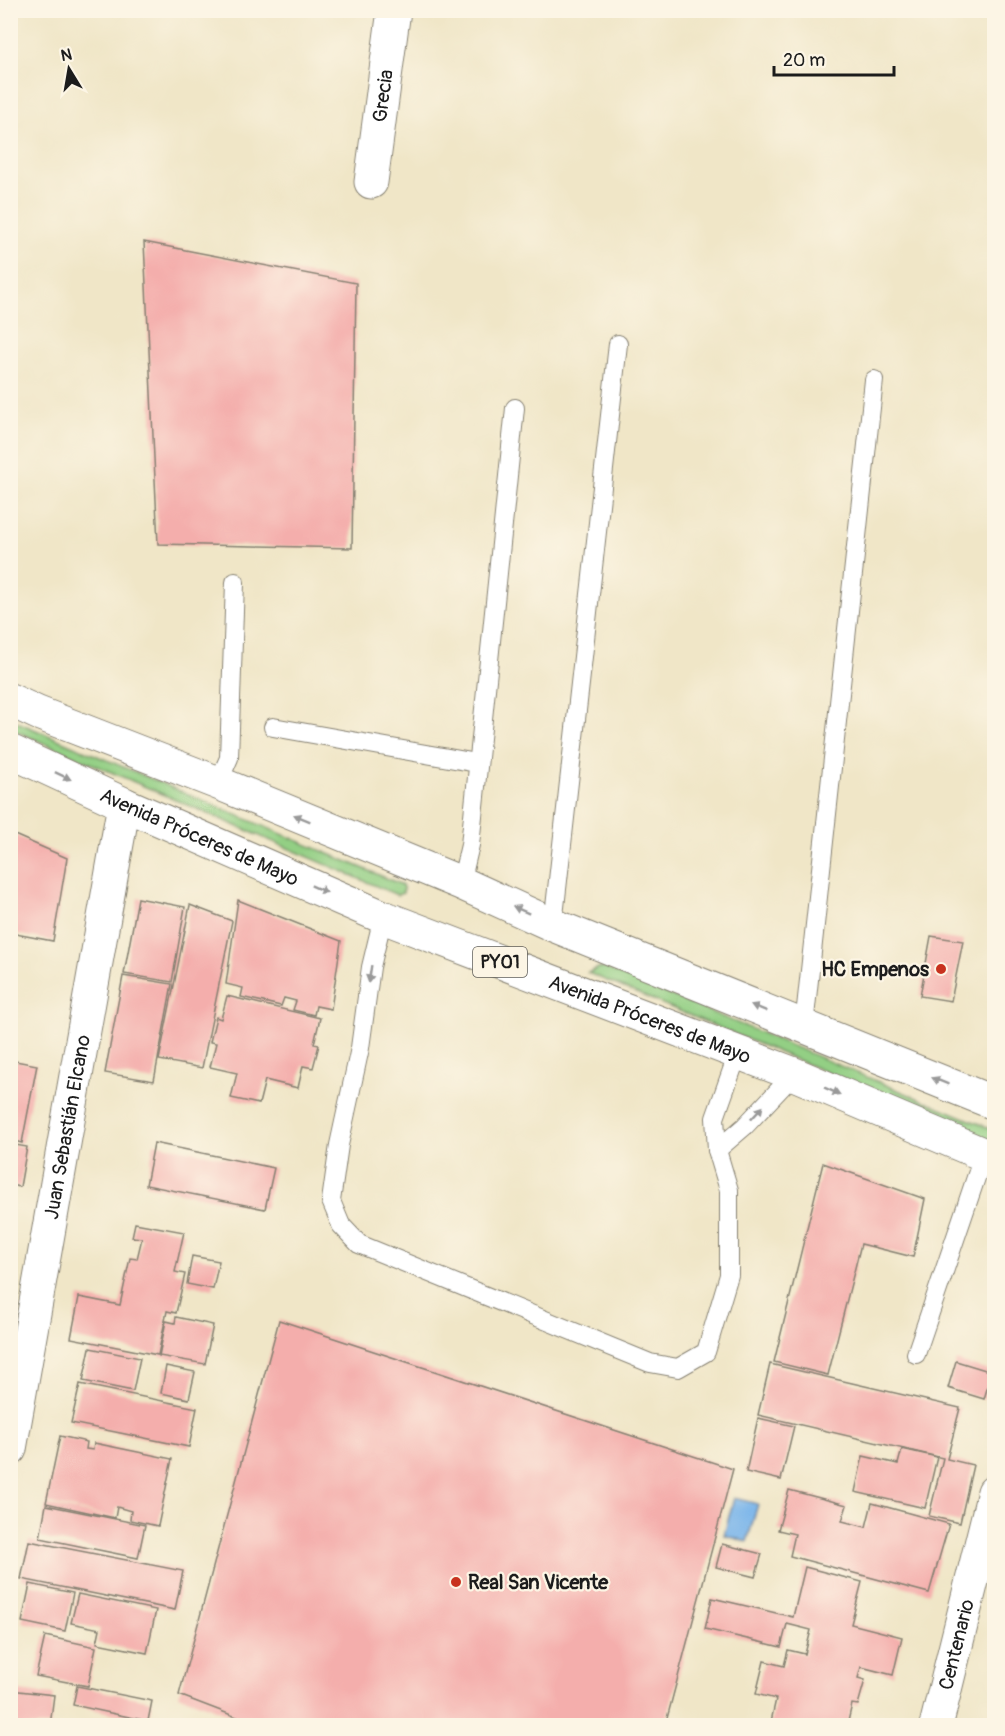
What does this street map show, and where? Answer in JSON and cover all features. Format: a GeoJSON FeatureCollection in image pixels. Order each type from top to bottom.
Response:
{"type":"FeatureCollection","features":[{"type":"Feature","properties":{"kind":"main road","name":"Grecia"},"geometry":{"type":"LineString","coordinates":[[371,182],[394,10]]}},
{"type":"Feature","properties":{"kind":"main road"},"geometry":{"type":"LineString","coordinates":[[10,700],[218,783],[461,883],[553,924],[994,1103]]}},
{"type":"Feature","properties":{"kind":"main road","name":"Avenida Próceres de Mayo"},"geometry":{"type":"LineString","coordinates":[[10,751],[124,804],[383,917],[794,1074],[989,1156]]}},
{"type":"Feature","properties":{"kind":"main road","name":"Juan Sebastián Elcano"},"geometry":{"type":"LineString","coordinates":[[10,1449],[124,804]]}},
{"type":"Feature","properties":{"kind":"main road","name":"Centenario"},"geometry":{"type":"LineString","coordinates":[[936,1725],[994,1492]]}},
{"type":"Feature","properties":{"kind":"lane"},"geometry":{"type":"LineString","coordinates":[[553,924],[618,344]]}},
{"type":"Feature","properties":{"kind":"lane"},"geometry":{"type":"LineString","coordinates":[[804,1026],[874,380]]}},
{"type":"Feature","properties":{"kind":"lane"},"geometry":{"type":"LineString","coordinates":[[461,883],[470,844],[515,408]]}},
{"type":"Feature","properties":{"kind":"lane"},"geometry":{"type":"LineString","coordinates":[[218,783],[229,758],[235,582]]}},
{"type":"Feature","properties":{"kind":"lane"},"geometry":{"type":"LineString","coordinates":[[273,727],[477,763]]}},
{"type":"Feature","properties":{"kind":"lane"},"geometry":{"type":"LineString","coordinates":[[383,917],[371,967],[360,1048],[339,1144],[331,1201],[341,1225],[359,1244],[650,1363],[678,1368],[706,1352],[729,1275],[729,1190],[717,1150],[716,1118],[738,1053]]}},
{"type":"Feature","properties":{"kind":"lane"},"geometry":{"type":"LineString","coordinates":[[717,1150],[745,1126],[794,1074]]}},
{"type":"Feature","properties":{"kind":"lane"},"geometry":{"type":"LineString","coordinates":[[916,1354],[989,1156]]}},
{"type":"Feature","properties":{"kind":"green space"},"geometry":{"type":"Polygon","coordinates":[[[10,719],[400,884],[403,887],[403,893],[397,895],[11,729],[10,719]]]}},
{"type":"Feature","properties":{"kind":"green space"},"geometry":{"type":"Polygon","coordinates":[[[598,968],[605,968],[994,1130],[994,1142],[588,973],[598,968]]]}},
{"type":"Feature","properties":{"kind":"water"},"geometry":{"type":"Polygon","coordinates":[[[734,1498],[758,1504],[747,1542],[724,1535],[734,1498]]]}},
{"type":"Feature","properties":{"kind":"building"},"geometry":{"type":"Polygon","coordinates":[[[144,242],[356,283],[352,548],[158,544],[144,242]]]}},
{"type":"Feature","properties":{"kind":"building"},"geometry":{"type":"Polygon","coordinates":[[[10,833],[67,858],[53,941],[10,933],[10,833]]]}},
{"type":"Feature","properties":{"kind":"building"},"geometry":{"type":"Polygon","coordinates":[[[138,898],[185,907],[172,982],[124,974],[138,898]]]}},
{"type":"Feature","properties":{"kind":"building"},"geometry":{"type":"Polygon","coordinates":[[[238,900],[341,941],[331,1009],[316,1006],[314,1015],[293,1010],[296,1001],[284,998],[281,1006],[241,997],[243,988],[226,984],[238,900]]]}},
{"type":"Feature","properties":{"kind":"building"},"geometry":{"type":"Polygon","coordinates":[[[190,905],[232,921],[202,1068],[159,1060],[190,905]]]}},
{"type":"Feature","properties":{"kind":"building","name":"HC Empenos"},"geometry":{"type":"Polygon","coordinates":[[[931,936],[963,941],[951,1001],[920,996],[931,936]]]}},
{"type":"Feature","properties":{"kind":"building"},"geometry":{"type":"Polygon","coordinates":[[[123,976],[172,984],[154,1081],[105,1073],[123,976]]]}},
{"type":"Feature","properties":{"kind":"building"},"geometry":{"type":"Polygon","coordinates":[[[227,996],[320,1018],[314,1044],[319,1045],[313,1068],[303,1066],[298,1088],[265,1080],[259,1104],[231,1098],[237,1073],[210,1067],[216,1043],[210,1042],[216,1017],[221,1019],[227,996]]]}},
{"type":"Feature","properties":{"kind":"building"},"geometry":{"type":"Polygon","coordinates":[[[10,1060],[37,1065],[22,1143],[10,1140],[10,1060]]]}},
{"type":"Feature","properties":{"kind":"building"},"geometry":{"type":"Polygon","coordinates":[[[154,1143],[274,1168],[265,1209],[146,1185],[154,1143]]]}},
{"type":"Feature","properties":{"kind":"building"},"geometry":{"type":"Polygon","coordinates":[[[10,1144],[27,1147],[20,1187],[10,1185],[10,1144]]]}},
{"type":"Feature","properties":{"kind":"building"},"geometry":{"type":"Polygon","coordinates":[[[823,1163],[925,1199],[913,1257],[861,1244],[828,1375],[774,1362],[823,1163]]]}},
{"type":"Feature","properties":{"kind":"building"},"geometry":{"type":"Polygon","coordinates":[[[135,1223],[184,1232],[175,1272],[185,1274],[176,1313],[167,1311],[158,1355],[71,1338],[79,1297],[120,1305],[130,1258],[137,1259],[142,1238],[132,1237],[135,1223]]]}},
{"type":"Feature","properties":{"kind":"building"},"geometry":{"type":"Polygon","coordinates":[[[192,1256],[219,1261],[213,1289],[187,1284],[192,1256]]]}},
{"type":"Feature","properties":{"kind":"building"},"geometry":{"type":"Polygon","coordinates":[[[176,1317],[213,1325],[205,1364],[159,1356],[166,1321],[175,1323],[176,1317]]]}},
{"type":"Feature","properties":{"kind":"building","name":"Real San Vicente"},"geometry":{"type":"Polygon","coordinates":[[[279,1320],[733,1469],[665,1726],[260,1726],[179,1695],[279,1320]]]}},
{"type":"Feature","properties":{"kind":"building"},"geometry":{"type":"Polygon","coordinates":[[[90,1348],[140,1358],[133,1391],[83,1381],[90,1348]]]}},
{"type":"Feature","properties":{"kind":"building"},"geometry":{"type":"Polygon","coordinates":[[[956,1361],[992,1372],[984,1399],[948,1388],[956,1361]]]}},
{"type":"Feature","properties":{"kind":"building"},"geometry":{"type":"Polygon","coordinates":[[[770,1364],[960,1408],[947,1459],[973,1465],[960,1523],[929,1516],[943,1458],[758,1415],[770,1364]]]}},
{"type":"Feature","properties":{"kind":"building"},"geometry":{"type":"Polygon","coordinates":[[[166,1366],[195,1372],[189,1399],[161,1393],[166,1366]]]}},
{"type":"Feature","properties":{"kind":"building"},"geometry":{"type":"Polygon","coordinates":[[[80,1384],[197,1408],[189,1447],[71,1423],[80,1384]]]}},
{"type":"Feature","properties":{"kind":"building"},"geometry":{"type":"Polygon","coordinates":[[[758,1418],[794,1426],[781,1480],[746,1472],[758,1418]]]}},
{"type":"Feature","properties":{"kind":"building"},"geometry":{"type":"Polygon","coordinates":[[[60,1436],[87,1442],[86,1449],[93,1450],[94,1443],[172,1459],[158,1526],[130,1520],[131,1511],[117,1507],[115,1518],[46,1503],[60,1436]]]}},
{"type":"Feature","properties":{"kind":"building"},"geometry":{"type":"Polygon","coordinates":[[[902,1449],[937,1457],[925,1508],[855,1492],[863,1456],[898,1464],[902,1449]]]}},
{"type":"Feature","properties":{"kind":"building"},"geometry":{"type":"Polygon","coordinates":[[[789,1490],[847,1505],[842,1521],[866,1527],[872,1503],[949,1524],[929,1593],[790,1556],[795,1534],[778,1530],[789,1490]]]}},
{"type":"Feature","properties":{"kind":"building"},"geometry":{"type":"Polygon","coordinates":[[[46,1505],[145,1525],[138,1558],[40,1538],[46,1505]]]}},
{"type":"Feature","properties":{"kind":"building"},"geometry":{"type":"Polygon","coordinates":[[[29,1541],[183,1571],[175,1610],[21,1579],[29,1541]]]}},
{"type":"Feature","properties":{"kind":"building"},"geometry":{"type":"Polygon","coordinates":[[[722,1544],[762,1554],[755,1577],[716,1567],[722,1544]]]}},
{"type":"Feature","properties":{"kind":"building"},"geometry":{"type":"Polygon","coordinates":[[[805,1567],[862,1582],[851,1624],[902,1637],[893,1675],[861,1667],[858,1678],[865,1680],[858,1705],[852,1704],[847,1726],[770,1726],[776,1699],[756,1694],[764,1661],[784,1666],[788,1650],[805,1654],[811,1630],[787,1624],[781,1647],[705,1629],[712,1598],[793,1617],[805,1567]]]}},
{"type":"Feature","properties":{"kind":"building"},"geometry":{"type":"Polygon","coordinates":[[[30,1584],[73,1593],[65,1631],[22,1622],[30,1584]]]}},
{"type":"Feature","properties":{"kind":"building"},"geometry":{"type":"Polygon","coordinates":[[[78,1594],[156,1610],[147,1653],[97,1643],[100,1629],[71,1623],[78,1594]]]}},
{"type":"Feature","properties":{"kind":"building"},"geometry":{"type":"Polygon","coordinates":[[[45,1636],[96,1647],[88,1686],[36,1676],[45,1636]]]}},
{"type":"Feature","properties":{"kind":"building"},"geometry":{"type":"Polygon","coordinates":[[[77,1686],[152,1701],[148,1721],[73,1705],[77,1686]]]}},
{"type":"Feature","properties":{"kind":"building"},"geometry":{"type":"Polygon","coordinates":[[[10,1690],[54,1695],[50,1726],[10,1726],[10,1690]]]}},
{"type":"Feature","properties":{"kind":"place","name":"HC Empenos"},"geometry":{"type":"Point","coordinates":[941,969]}},
{"type":"Feature","properties":{"kind":"place","name":"Real San Vicente"},"geometry":{"type":"Point","coordinates":[456,1582]}}]}
